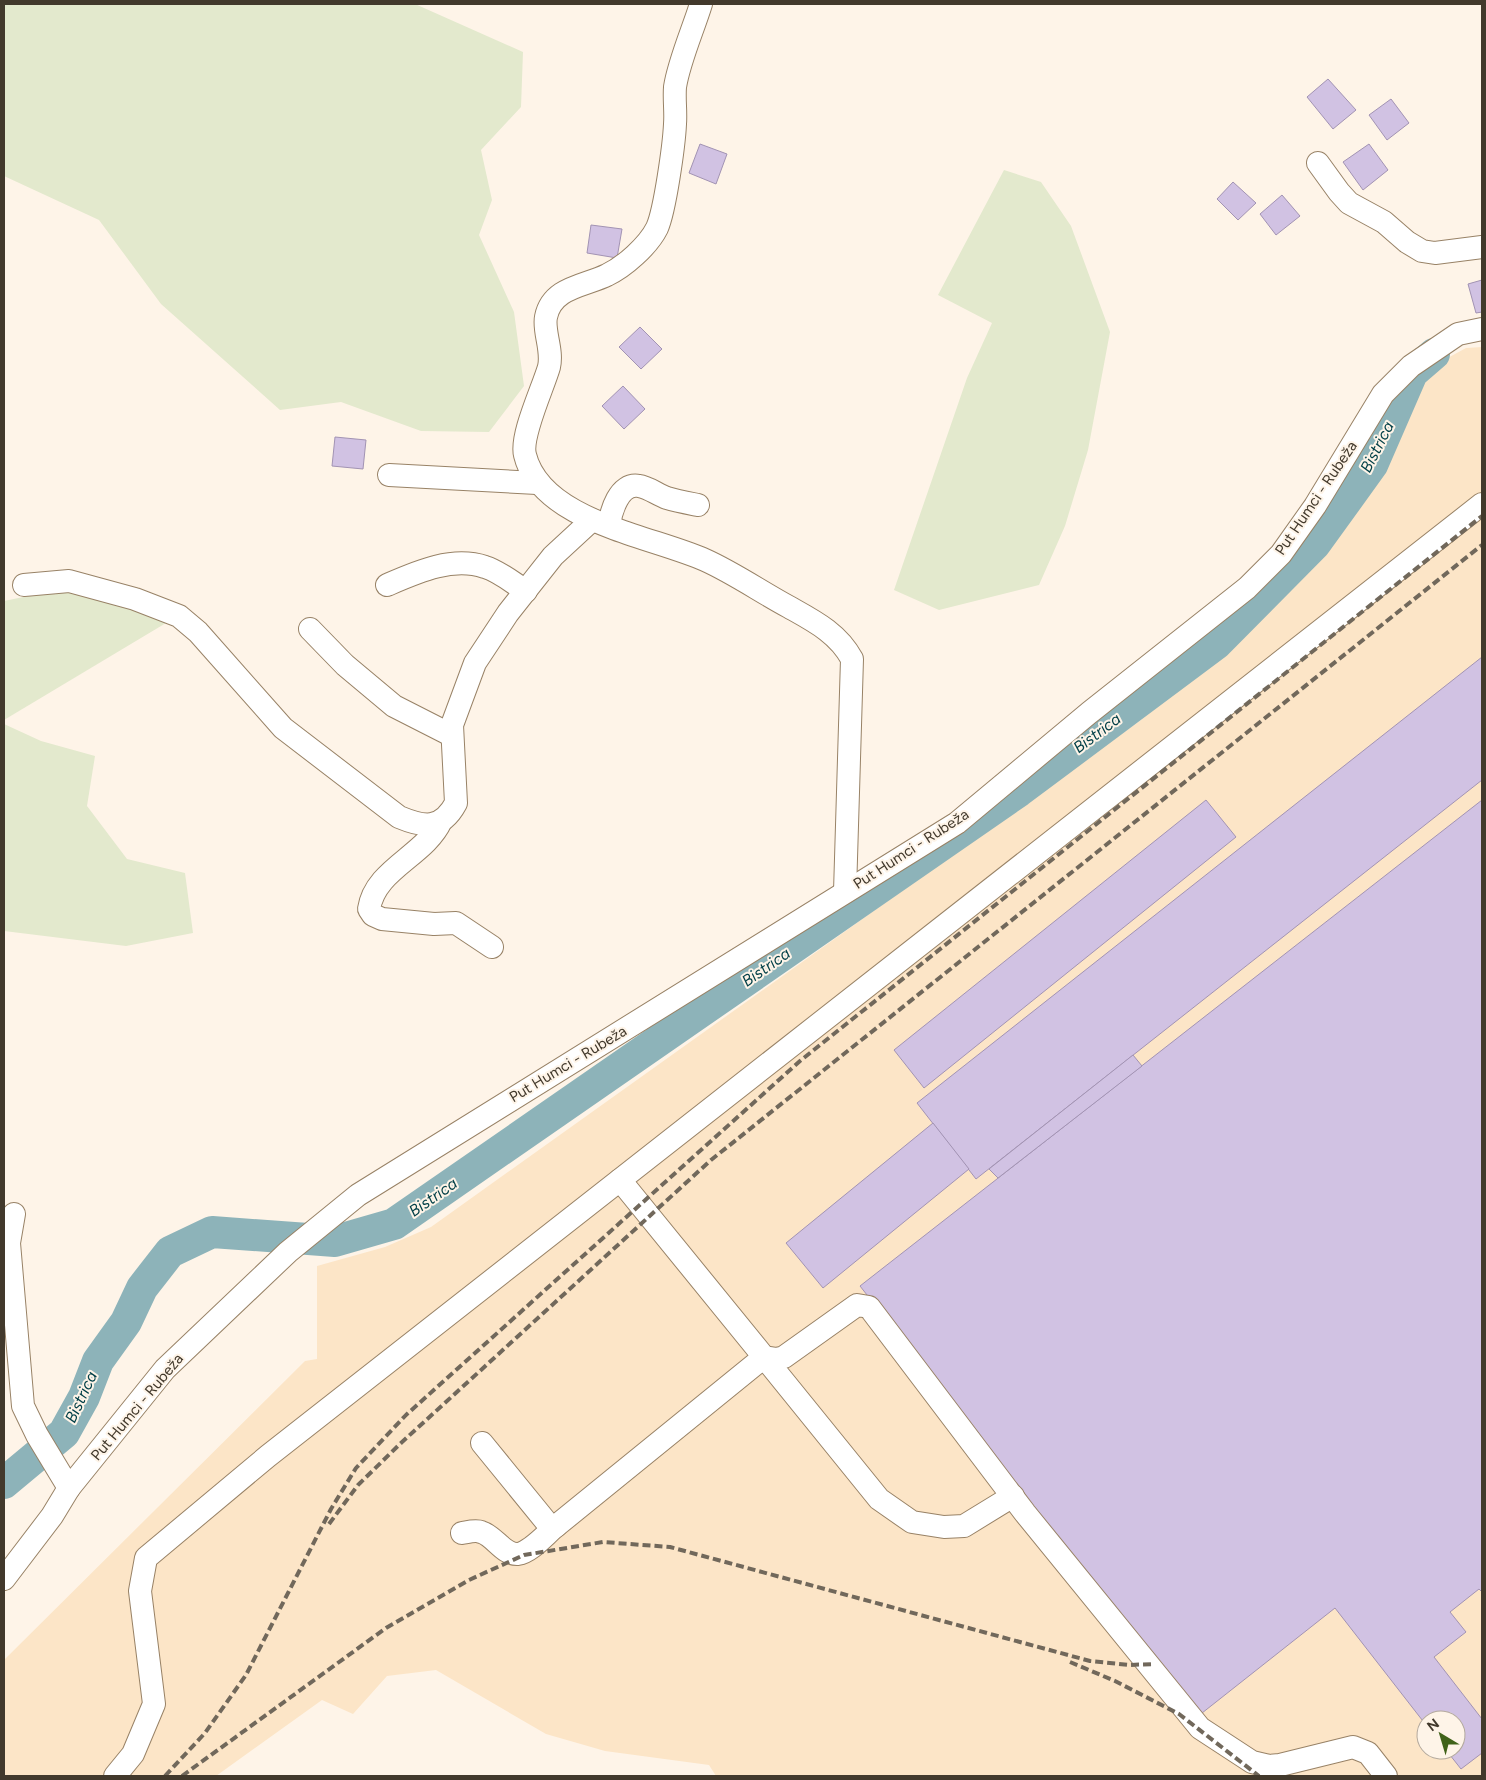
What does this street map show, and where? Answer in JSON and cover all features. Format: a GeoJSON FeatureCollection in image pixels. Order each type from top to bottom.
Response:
{"type":"FeatureCollection","features":[{"type":"Feature","properties":{"kind":"street"},"geometry":{"type":"LineString","coordinates":[[701,4],[676,84],[674,133],[666,191],[656,229],[624,266],[606,276],[565,290],[552,302],[545,318],[550,343],[550,364],[527,435],[524,452],[529,469],[537,483],[548,494],[600,522],[705,560],[818,624],[837,637],[845,646],[852,659],[845,892]]}},
{"type":"Feature","properties":{"kind":"street"},"geometry":{"type":"LineString","coordinates":[[1318,163],[1349,203],[1384,222],[1407,242],[1422,251],[1435,253],[1482,247]]}},
{"type":"Feature","properties":{"kind":"street","name":"Put Humci - Rubeža"},"geometry":{"type":"LineString","coordinates":[[4,1579],[52,1516],[69,1488],[165,1369],[288,1252],[358,1195],[957,822],[1247,588],[1281,554],[1315,506],[1383,394],[1411,366],[1458,334],[1482,328]]}},
{"type":"Feature","properties":{"kind":"street"},"geometry":{"type":"LineString","coordinates":[[389,475],[537,483]]}},
{"type":"Feature","properties":{"kind":"street"},"geometry":{"type":"LineString","coordinates":[[24,585],[69,582],[135,599],[178,616],[198,632],[283,728],[399,817],[421,825],[431,826],[441,821],[456,803],[452,725],[475,663],[508,613],[554,556],[600,522],[624,490],[631,486],[639,486],[668,498],[698,505]]}},
{"type":"Feature","properties":{"kind":"street"},"geometry":{"type":"LineString","coordinates":[[115,1776],[133,1754],[154,1704],[140,1591],[146,1558],[268,1456],[1482,504]]}},
{"type":"Feature","properties":{"kind":"street"},"geometry":{"type":"LineString","coordinates":[[387,585],[421,571],[456,563],[486,567],[526,591]]}},
{"type":"Feature","properties":{"kind":"street"},"geometry":{"type":"LineString","coordinates":[[310,629],[345,664],[394,706],[452,735]]}},
{"type":"Feature","properties":{"kind":"street"},"geometry":{"type":"LineString","coordinates":[[441,821],[435,834],[379,884],[371,898],[369,909],[373,915],[382,919],[434,924],[456,923],[492,947]]}},
{"type":"Feature","properties":{"kind":"street"},"geometry":{"type":"LineString","coordinates":[[620,1180],[878,1499],[912,1522],[944,1527],[964,1526],[1013,1496]]}},
{"type":"Feature","properties":{"kind":"street"},"geometry":{"type":"LineString","coordinates":[[14,1214],[9,1243],[14,1407],[37,1435],[69,1488]]}},
{"type":"Feature","properties":{"kind":"street"},"geometry":{"type":"LineString","coordinates":[[462,1533],[480,1531],[488,1534],[509,1552],[518,1554],[527,1550],[764,1357],[777,1359],[784,1357],[858,1305],[869,1307],[1013,1496],[1200,1728],[1252,1762],[1269,1766],[1280,1765],[1353,1748],[1368,1753],[1386,1776]]}},
{"type":"Feature","properties":{"kind":"street"},"geometry":{"type":"LineString","coordinates":[[482,1443],[548,1524],[556,1526]]}},
{"type":"Feature","properties":{"kind":"shaded area"},"geometry":{"type":"Polygon","coordinates":[[[1482,347],[1482,1776],[716,1776],[709,1765],[605,1751],[546,1734],[436,1670],[387,1676],[353,1714],[322,1700],[216,1776],[4,1776],[4,1660],[305,1361],[317,1359],[317,1266],[385,1247],[431,1227],[1141,720],[1236,638],[1318,559],[1377,468],[1412,392],[1433,366],[1466,348],[1482,347]]]}},
{"type":"Feature","properties":{"kind":"green space"},"geometry":{"type":"Polygon","coordinates":[[[4,4],[415,4],[523,52],[521,107],[481,150],[492,200],[479,235],[514,312],[524,386],[489,432],[421,431],[341,402],[280,410],[161,304],[99,220],[4,176],[4,4]]]}},
{"type":"Feature","properties":{"kind":"green space"},"geometry":{"type":"Polygon","coordinates":[[[1004,170],[1041,182],[1071,226],[1110,332],[1088,450],[1065,526],[1039,585],[939,610],[894,590],[967,378],[992,323],[938,295],[1004,170]]]}},
{"type":"Feature","properties":{"kind":"green space"},"geometry":{"type":"Polygon","coordinates":[[[62,589],[171,620],[4,720],[4,601],[62,589]]]}},
{"type":"Feature","properties":{"kind":"green space"},"geometry":{"type":"Polygon","coordinates":[[[4,724],[41,741],[95,756],[87,806],[127,859],[185,873],[193,933],[126,946],[4,931],[4,724]]]}},
{"type":"Feature","properties":{"kind":"building"},"geometry":{"type":"Polygon","coordinates":[[[1328,79],[1356,110],[1333,129],[1307,97],[1328,79]]]}},
{"type":"Feature","properties":{"kind":"building"},"geometry":{"type":"Polygon","coordinates":[[[1391,99],[1409,123],[1387,140],[1369,115],[1391,99]]]}},
{"type":"Feature","properties":{"kind":"building"},"geometry":{"type":"Polygon","coordinates":[[[700,144],[727,154],[716,184],[689,173],[700,144]]]}},
{"type":"Feature","properties":{"kind":"building"},"geometry":{"type":"Polygon","coordinates":[[[1369,144],[1388,170],[1363,190],[1343,162],[1369,144]]]}},
{"type":"Feature","properties":{"kind":"building"},"geometry":{"type":"Polygon","coordinates":[[[1233,182],[1256,203],[1238,220],[1217,199],[1233,182]]]}},
{"type":"Feature","properties":{"kind":"building"},"geometry":{"type":"Polygon","coordinates":[[[1282,195],[1300,216],[1276,235],[1260,214],[1282,195]]]}},
{"type":"Feature","properties":{"kind":"building"},"geometry":{"type":"Polygon","coordinates":[[[591,225],[622,229],[617,258],[587,253],[591,225]]]}},
{"type":"Feature","properties":{"kind":"building"},"geometry":{"type":"Polygon","coordinates":[[[1482,280],[1482,312],[1476,313],[1468,284],[1482,280]]]}},
{"type":"Feature","properties":{"kind":"building"},"geometry":{"type":"Polygon","coordinates":[[[640,327],[662,349],[641,369],[619,347],[640,327]]]}},
{"type":"Feature","properties":{"kind":"building"},"geometry":{"type":"Polygon","coordinates":[[[623,386],[645,409],[624,429],[602,406],[623,386]]]}},
{"type":"Feature","properties":{"kind":"building"},"geometry":{"type":"Polygon","coordinates":[[[335,437],[366,440],[363,469],[332,466],[335,437]]]}},
{"type":"Feature","properties":{"kind":"building"},"geometry":{"type":"Polygon","coordinates":[[[1482,657],[1482,780],[976,1179],[917,1103],[1482,657]]]}},
{"type":"Feature","properties":{"kind":"building"},"geometry":{"type":"Polygon","coordinates":[[[1206,800],[1236,837],[924,1088],[894,1050],[1206,800]]]}},
{"type":"Feature","properties":{"kind":"building"},"geometry":{"type":"Polygon","coordinates":[[[1482,800],[1482,1592],[1479,1589],[1450,1612],[1466,1632],[1434,1657],[1482,1719],[1482,1753],[1461,1769],[1454,1760],[1466,1760],[1466,1710],[1416,1710],[1416,1712],[1335,1608],[1197,1717],[860,1286],[1482,800]]]}},
{"type":"Feature","properties":{"kind":"building"},"geometry":{"type":"Polygon","coordinates":[[[1133,1055],[1142,1066],[998,1178],[989,1169],[1133,1055]]]}},
{"type":"Feature","properties":{"kind":"building"},"geometry":{"type":"Polygon","coordinates":[[[933,1123],[969,1169],[823,1288],[786,1243],[933,1123]]]}},
{"type":"Feature","properties":{"kind":"waterway","name":"Bistrica"},"geometry":{"type":"LineString","coordinates":[[4,1483],[64,1433],[84,1397],[98,1361],[126,1322],[142,1288],[170,1252],[212,1232],[335,1241],[394,1224],[1019,791],[1216,644],[1315,544],[1372,465],[1412,373],[1434,354]]}},
{"type":"Feature","properties":{"kind":"railway"},"geometry":{"type":"LineString","coordinates":[[165,1776],[205,1733],[246,1675],[331,1509],[356,1468],[406,1415],[800,1061],[1482,516]]}},
{"type":"Feature","properties":{"kind":"railway"},"geometry":{"type":"LineString","coordinates":[[329,1524],[358,1485],[401,1443],[711,1160],[1482,545]]}},
{"type":"Feature","properties":{"kind":"railway"},"geometry":{"type":"LineString","coordinates":[[182,1776],[386,1628],[469,1580],[524,1555],[603,1542],[670,1547],[1090,1661],[1129,1665],[1155,1664]]}},
{"type":"Feature","properties":{"kind":"railway"},"geometry":{"type":"LineString","coordinates":[[1070,1662],[1115,1681],[1179,1714],[1259,1776]]}}]}
